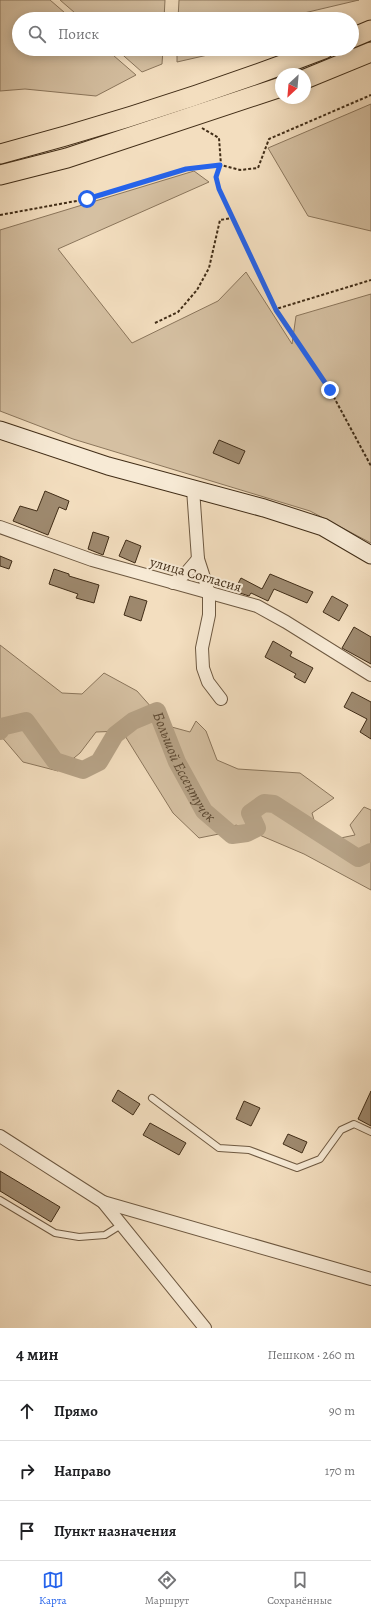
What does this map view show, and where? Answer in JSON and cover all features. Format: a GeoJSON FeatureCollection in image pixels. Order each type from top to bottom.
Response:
{"type":"FeatureCollection","features":[{"type":"Feature","properties":{"kind":"main road"},"geometry":{"type":"LineString","coordinates":[[311,76],[371,52]]}},
{"type":"Feature","properties":{"kind":"main road"},"geometry":{"type":"LineString","coordinates":[[0,154],[161,107],[304,56]]}},
{"type":"Feature","properties":{"kind":"main road"},"geometry":{"type":"LineString","coordinates":[[0,175],[67,158],[275,89]]}},
{"type":"Feature","properties":{"kind":"street"},"geometry":{"type":"LineString","coordinates":[[0,430],[108,466],[264,508],[323,527],[371,555]]}},
{"type":"Feature","properties":{"kind":"street"},"geometry":{"type":"LineString","coordinates":[[193,489],[198,559],[209,593],[209,615],[202,648],[203,668],[208,682],[221,699]]}},
{"type":"Feature","properties":{"kind":"street","name":"улица Согласия"},"geometry":{"type":"LineString","coordinates":[[0,527],[92,560],[258,606],[371,675]]}},
{"type":"Feature","properties":{"kind":"street"},"geometry":{"type":"LineString","coordinates":[[173,583],[186,573],[198,559]]}},
{"type":"Feature","properties":{"kind":"street"},"geometry":{"type":"LineString","coordinates":[[0,1136],[103,1202],[371,1279]]}},
{"type":"Feature","properties":{"kind":"street"},"geometry":{"type":"LineString","coordinates":[[103,1202],[205,1328]]}},
{"type":"Feature","properties":{"kind":"lane"},"geometry":{"type":"LineString","coordinates":[[152,1098],[219,1148],[249,1150],[297,1168],[320,1159],[342,1130],[354,1124],[371,1132]]}},
{"type":"Feature","properties":{"kind":"lane"},"geometry":{"type":"LineString","coordinates":[[0,1200],[55,1233],[79,1237],[105,1235],[121,1225]]}},
{"type":"Feature","properties":{"kind":"path"},"geometry":{"type":"LineString","coordinates":[[0,215],[87,199],[186,169],[220,165],[240,170],[258,168],[269,139],[371,95]]}},
{"type":"Feature","properties":{"kind":"path"},"geometry":{"type":"LineString","coordinates":[[194,117],[201,128],[219,138],[220,165],[216,177],[219,189],[276,310],[330,390],[371,466]]}},
{"type":"Feature","properties":{"kind":"path"},"geometry":{"type":"LineString","coordinates":[[155,323],[178,312],[197,290],[209,268],[220,220],[233,218],[234,220]]}},
{"type":"Feature","properties":{"kind":"path"},"geometry":{"type":"LineString","coordinates":[[276,310],[371,280]]}},
{"type":"Feature","properties":{"kind":"shaded area"},"geometry":{"type":"Polygon","coordinates":[[[0,0],[50,0],[64,12],[12,12],[12,56],[114,56],[136,75],[96,96],[25,89],[0,91],[0,0]]]}},
{"type":"Feature","properties":{"kind":"shaded area"},"geometry":{"type":"Polygon","coordinates":[[[60,0],[165,0],[164,12],[74,12],[60,0]]]}},
{"type":"Feature","properties":{"kind":"shaded area"},"geometry":{"type":"Polygon","coordinates":[[[179,0],[359,0],[308,12],[178,12],[179,0]]]}},
{"type":"Feature","properties":{"kind":"shaded area"},"geometry":{"type":"Polygon","coordinates":[[[124,56],[163,56],[162,64],[142,72],[124,56]]]}},
{"type":"Feature","properties":{"kind":"shaded area"},"geometry":{"type":"Polygon","coordinates":[[[177,56],[203,56],[177,62],[177,56]]]}},
{"type":"Feature","properties":{"kind":"shaded area"},"geometry":{"type":"Polygon","coordinates":[[[371,104],[371,231],[308,216],[268,148],[371,104]]]}},
{"type":"Feature","properties":{"kind":"shaded area"},"geometry":{"type":"Polygon","coordinates":[[[194,171],[209,182],[58,249],[132,343],[218,301],[246,272],[292,344],[296,316],[371,294],[371,543],[310,511],[73,439],[0,411],[0,230],[194,171]]]}},
{"type":"Feature","properties":{"kind":"shaded area"},"geometry":{"type":"Polygon","coordinates":[[[0,645],[62,693],[82,694],[104,673],[137,691],[168,726],[190,732],[196,721],[206,731],[217,760],[238,769],[300,773],[334,798],[312,813],[316,827],[331,840],[355,835],[350,825],[364,807],[371,810],[371,890],[304,854],[236,825],[224,833],[199,838],[173,813],[122,731],[96,732],[80,753],[58,771],[23,762],[0,735],[0,645]]]}},
{"type":"Feature","properties":{"kind":"building"},"geometry":{"type":"Polygon","coordinates":[[[219,440],[245,451],[239,464],[213,453],[219,440]]]}},
{"type":"Feature","properties":{"kind":"building"},"geometry":{"type":"Polygon","coordinates":[[[45,491],[69,501],[66,510],[59,507],[48,535],[13,521],[20,506],[37,511],[45,491]]]}},
{"type":"Feature","properties":{"kind":"building"},"geometry":{"type":"Polygon","coordinates":[[[93,532],[109,537],[103,555],[88,549],[93,532]]]}},
{"type":"Feature","properties":{"kind":"building"},"geometry":{"type":"Polygon","coordinates":[[[126,540],[141,546],[135,563],[119,556],[126,540]]]}},
{"type":"Feature","properties":{"kind":"building"},"geometry":{"type":"Polygon","coordinates":[[[0,556],[12,561],[9,569],[0,566],[0,556]]]}},
{"type":"Feature","properties":{"kind":"building"},"geometry":{"type":"Polygon","coordinates":[[[54,569],[69,574],[69,576],[99,585],[94,603],[76,598],[78,594],[49,584],[54,569]]]}},
{"type":"Feature","properties":{"kind":"building"},"geometry":{"type":"Polygon","coordinates":[[[270,574],[313,592],[307,603],[274,589],[268,601],[251,593],[249,596],[234,591],[241,578],[262,589],[270,574]]]}},
{"type":"Feature","properties":{"kind":"building"},"geometry":{"type":"Polygon","coordinates":[[[130,596],[147,601],[141,621],[124,615],[130,596]]]}},
{"type":"Feature","properties":{"kind":"building"},"geometry":{"type":"Polygon","coordinates":[[[332,596],[348,605],[339,621],[323,612],[332,596]]]}},
{"type":"Feature","properties":{"kind":"building"},"geometry":{"type":"Polygon","coordinates":[[[354,627],[371,637],[371,664],[342,648],[354,627]]]}},
{"type":"Feature","properties":{"kind":"building"},"geometry":{"type":"Polygon","coordinates":[[[273,641],[292,652],[290,656],[313,668],[305,683],[294,677],[296,674],[265,657],[273,641]]]}},
{"type":"Feature","properties":{"kind":"building"},"geometry":{"type":"Polygon","coordinates":[[[352,692],[371,702],[371,739],[360,732],[367,719],[344,707],[352,692]]]}},
{"type":"Feature","properties":{"kind":"building"},"geometry":{"type":"Polygon","coordinates":[[[118,1090],[140,1104],[133,1115],[112,1101],[118,1090]]]}},
{"type":"Feature","properties":{"kind":"building"},"geometry":{"type":"Polygon","coordinates":[[[371,1091],[371,1126],[358,1119],[371,1091]]]}},
{"type":"Feature","properties":{"kind":"building"},"geometry":{"type":"Polygon","coordinates":[[[244,1101],[260,1108],[251,1126],[236,1119],[244,1101]]]}},
{"type":"Feature","properties":{"kind":"building"},"geometry":{"type":"Polygon","coordinates":[[[150,1123],[186,1143],[179,1155],[143,1135],[150,1123]]]}},
{"type":"Feature","properties":{"kind":"building"},"geometry":{"type":"Polygon","coordinates":[[[288,1134],[307,1142],[302,1153],[283,1144],[288,1134]]]}},
{"type":"Feature","properties":{"kind":"building"},"geometry":{"type":"Polygon","coordinates":[[[0,1171],[60,1207],[51,1222],[0,1191],[0,1171]]]}},
{"type":"Feature","properties":{"kind":"waterway","name":"Большой Ессентучек"},"geometry":{"type":"LineString","coordinates":[[0,731],[1,727],[26,721],[55,761],[83,770],[99,762],[115,735],[133,721],[157,711],[177,762],[204,811],[232,835],[247,833],[257,828],[250,813],[264,803],[274,804],[358,858],[371,852]]}},
{"type":"Feature","properties":{"kind":"route"},"geometry":{"type":"LineString","coordinates":[[87,199],[186,169],[220,165],[216,177],[219,189],[276,310],[330,390]]}}]}
